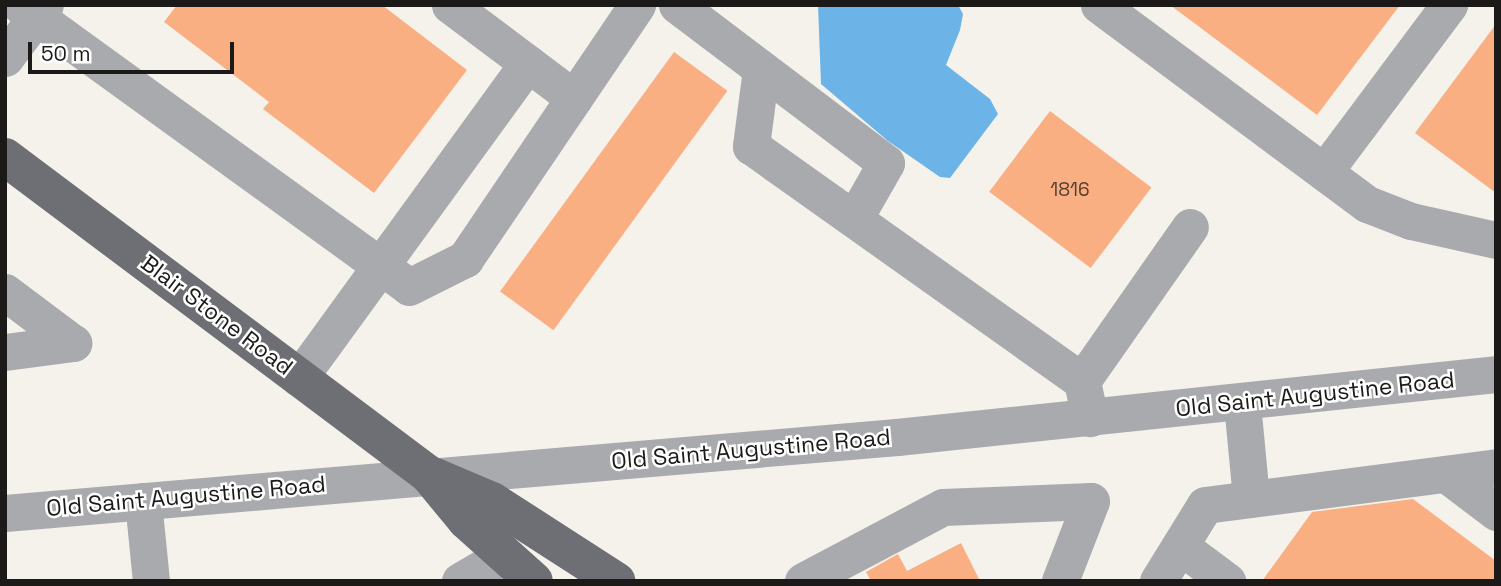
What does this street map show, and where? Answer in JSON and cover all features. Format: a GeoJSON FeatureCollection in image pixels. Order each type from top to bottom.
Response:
{"type":"FeatureCollection","features":[{"type":"Feature","properties":{"kind":"main road","name":"Blair Stone Road"},"geometry":{"type":"LineString","coordinates":[[5,156],[428,474],[503,556],[534,581]]}},
{"type":"Feature","properties":{"kind":"main road","name":"Blair Stone Road"},"geometry":{"type":"LineString","coordinates":[[428,474],[492,501],[616,581]]}},
{"type":"Feature","properties":{"kind":"street"},"geometry":{"type":"LineString","coordinates":[[450,5],[575,98]]}},
{"type":"Feature","properties":{"kind":"street"},"geometry":{"type":"LineString","coordinates":[[5,58],[34,9],[409,287],[466,259],[637,5]]}},
{"type":"Feature","properties":{"kind":"street"},"geometry":{"type":"LineString","coordinates":[[677,5],[886,163],[854,219]]}},
{"type":"Feature","properties":{"kind":"street"},"geometry":{"type":"LineString","coordinates":[[1099,5],[1367,204],[1411,221],[1496,240]]}},
{"type":"Feature","properties":{"kind":"street"},"geometry":{"type":"LineString","coordinates":[[1324,172],[1449,5]]}},
{"type":"Feature","properties":{"kind":"street"},"geometry":{"type":"LineString","coordinates":[[299,378],[528,63]]}},
{"type":"Feature","properties":{"kind":"street"},"geometry":{"type":"LineString","coordinates":[[761,69],[751,146],[1082,381],[1090,418]]}},
{"type":"Feature","properties":{"kind":"street"},"geometry":{"type":"LineString","coordinates":[[1082,381],[1190,227]]}},
{"type":"Feature","properties":{"kind":"street"},"geometry":{"type":"LineString","coordinates":[[5,292],[73,343],[5,352]]}},
{"type":"Feature","properties":{"kind":"street","name":"Old Saint Augustine Road"},"geometry":{"type":"LineString","coordinates":[[5,513],[1090,418],[1496,374]]}},
{"type":"Feature","properties":{"kind":"street"},"geometry":{"type":"LineString","coordinates":[[1242,403],[1251,499]]}},
{"type":"Feature","properties":{"kind":"street"},"geometry":{"type":"LineString","coordinates":[[1158,581],[1205,505],[1496,467]]}},
{"type":"Feature","properties":{"kind":"street"},"geometry":{"type":"LineString","coordinates":[[1446,474],[1496,512]]}},
{"type":"Feature","properties":{"kind":"street"},"geometry":{"type":"LineString","coordinates":[[144,500],[151,581]]}},
{"type":"Feature","properties":{"kind":"street"},"geometry":{"type":"LineString","coordinates":[[803,581],[943,507],[1091,501],[1060,581]]}},
{"type":"Feature","properties":{"kind":"street"},"geometry":{"type":"LineString","coordinates":[[853,581],[979,506]]}},
{"type":"Feature","properties":{"kind":"street"},"geometry":{"type":"LineString","coordinates":[[1180,545],[1227,581]]}},
{"type":"Feature","properties":{"kind":"street"},"geometry":{"type":"LineString","coordinates":[[460,581],[503,556]]}},
{"type":"Feature","properties":{"kind":"water"},"geometry":{"type":"Polygon","coordinates":[[[818,5],[958,5],[963,14],[960,30],[946,65],[990,99],[998,114],[950,178],[940,177],[888,141],[821,84],[818,5]]]}},
{"type":"Feature","properties":{"kind":"building"},"geometry":{"type":"Polygon","coordinates":[[[177,5],[382,5],[467,70],[374,193],[263,109],[269,102],[164,22],[177,5]]]}},
{"type":"Feature","properties":{"kind":"building"},"geometry":{"type":"Polygon","coordinates":[[[1170,5],[1400,5],[1317,115],[1170,5]]]}},
{"type":"Feature","properties":{"kind":"building"},"geometry":{"type":"Polygon","coordinates":[[[1496,24],[1496,193],[1415,133],[1496,24]]]}},
{"type":"Feature","properties":{"kind":"building"},"geometry":{"type":"Polygon","coordinates":[[[674,52],[727,91],[553,330],[500,291],[674,52]]]}},
{"type":"Feature","properties":{"kind":"building"},"geometry":{"type":"Polygon","coordinates":[[[1050,111],[1151,187],[1091,268],[989,192],[1050,111]]]}},
{"type":"Feature","properties":{"kind":"building"},"geometry":{"type":"Polygon","coordinates":[[[1413,499],[1496,561],[1496,581],[1262,581],[1312,512],[1413,499]]]}},
{"type":"Feature","properties":{"kind":"building"},"geometry":{"type":"Polygon","coordinates":[[[961,543],[980,581],[871,581],[866,572],[898,554],[907,571],[961,543]]]}}]}
